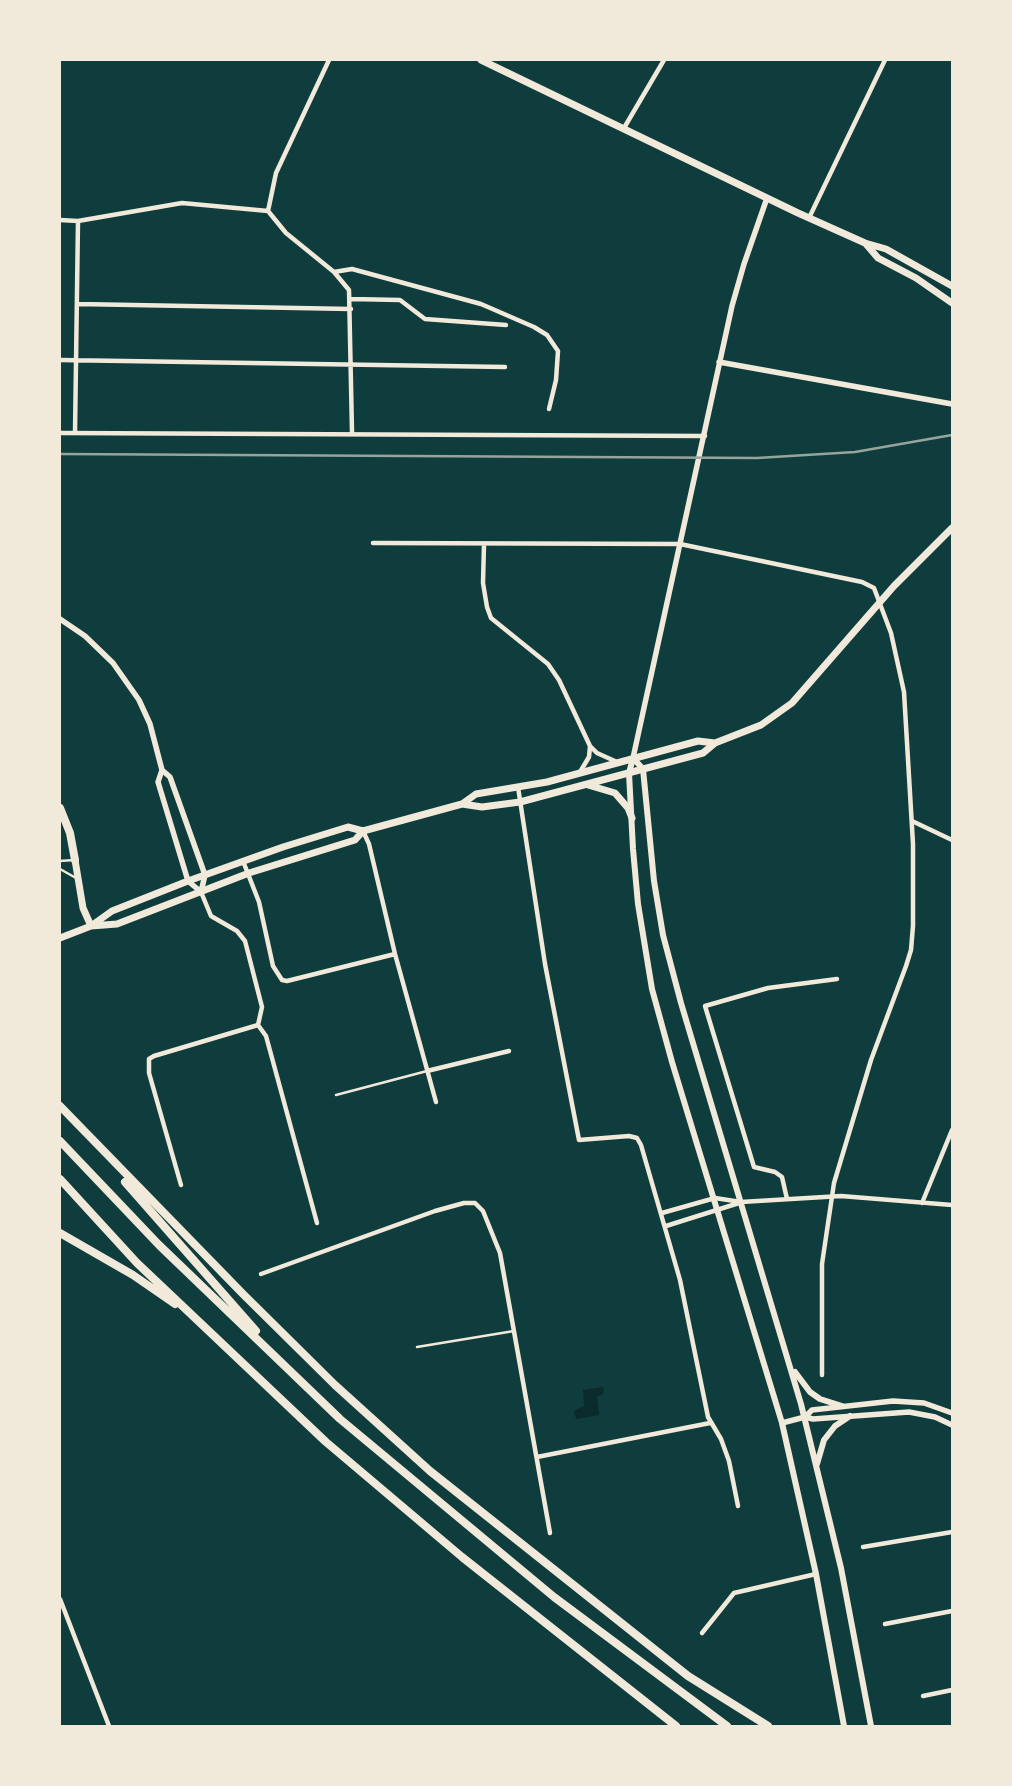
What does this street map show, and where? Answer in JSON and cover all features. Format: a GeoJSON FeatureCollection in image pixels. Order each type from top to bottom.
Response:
{"type":"FeatureCollection","features":[{"type":"Feature","properties":{"kind":"highway"},"geometry":{"type":"LineString","coordinates":[[60,808],[70,833],[75,860]]}},
{"type":"Feature","properties":{"kind":"highway"},"geometry":{"type":"LineString","coordinates":[[60,1106],[286,1367]]}},
{"type":"Feature","properties":{"kind":"highway"},"geometry":{"type":"LineString","coordinates":[[60,1106],[335,1385],[430,1471],[688,1676],[768,1726]]}},
{"type":"Feature","properties":{"kind":"highway"},"geometry":{"type":"LineString","coordinates":[[60,1141],[159,1245],[340,1419],[554,1596],[727,1726]]}},
{"type":"Feature","properties":{"kind":"highway"},"geometry":{"type":"LineString","coordinates":[[60,1179],[137,1263],[341,1455],[462,1557],[676,1726]]}},
{"type":"Feature","properties":{"kind":"highway"},"geometry":{"type":"LineString","coordinates":[[60,1232],[133,1275],[195,1318]]}},
{"type":"Feature","properties":{"kind":"main road"},"geometry":{"type":"LineString","coordinates":[[481,60],[495,63],[582,110],[624,128],[809,218],[866,243],[886,248],[952,286]]}},
{"type":"Feature","properties":{"kind":"main road"},"geometry":{"type":"LineString","coordinates":[[866,243],[878,258],[916,278],[952,303]]}},
{"type":"Feature","properties":{"kind":"main road"},"geometry":{"type":"LineString","coordinates":[[462,804],[482,807],[520,802],[703,753],[715,743],[754,729],[792,703],[880,602],[952,528]]}},
{"type":"Feature","properties":{"kind":"main road"},"geometry":{"type":"LineString","coordinates":[[60,938],[91,926],[112,911],[188,881],[243,861],[348,828],[364,831],[462,804],[476,794],[518,787],[579,773],[698,741],[715,743]]}},
{"type":"Feature","properties":{"kind":"main road"},"geometry":{"type":"LineString","coordinates":[[633,758],[643,769],[654,882],[663,934],[805,1417],[841,1568],[871,1726]]}},
{"type":"Feature","properties":{"kind":"main road"},"geometry":{"type":"LineString","coordinates":[[633,758],[629,773],[638,904],[652,989],[782,1423],[816,1574],[844,1726]]}},
{"type":"Feature","properties":{"kind":"main road"},"geometry":{"type":"LineString","coordinates":[[585,785],[615,793],[628,808],[632,818]]}},
{"type":"Feature","properties":{"kind":"main road"},"geometry":{"type":"LineString","coordinates":[[91,926],[117,924],[249,874],[355,840],[364,831]]}},
{"type":"Feature","properties":{"kind":"main road"},"geometry":{"type":"LineString","coordinates":[[75,860],[83,908],[91,926]]}},
{"type":"Feature","properties":{"kind":"main road"},"geometry":{"type":"LineString","coordinates":[[792,1368],[811,1393],[827,1404],[842,1406]]}},
{"type":"Feature","properties":{"kind":"main road"},"geometry":{"type":"LineString","coordinates":[[816,1465],[824,1440],[835,1426],[850,1416]]}},
{"type":"Feature","properties":{"kind":"street"},"geometry":{"type":"LineString","coordinates":[[268,211],[276,173],[329,60]]}},
{"type":"Feature","properties":{"kind":"street"},"geometry":{"type":"LineString","coordinates":[[624,128],[664,60]]}},
{"type":"Feature","properties":{"kind":"street"},"geometry":{"type":"LineString","coordinates":[[809,218],[885,60]]}},
{"type":"Feature","properties":{"kind":"street"},"geometry":{"type":"LineString","coordinates":[[633,758],[736,290],[767,198]]}},
{"type":"Feature","properties":{"kind":"street"},"geometry":{"type":"LineString","coordinates":[[60,220],[78,221],[182,203],[268,211],[286,233],[334,272],[347,286],[351,300],[352,432]]}},
{"type":"Feature","properties":{"kind":"street"},"geometry":{"type":"LineString","coordinates":[[75,433],[78,221]]}},
{"type":"Feature","properties":{"kind":"street"},"geometry":{"type":"LineString","coordinates":[[334,272],[352,269],[481,304],[548,335],[558,351],[556,380],[549,409]]}},
{"type":"Feature","properties":{"kind":"street"},"geometry":{"type":"LineString","coordinates":[[351,300],[400,300],[425,319],[506,326]]}},
{"type":"Feature","properties":{"kind":"street"},"geometry":{"type":"LineString","coordinates":[[78,304],[351,309]]}},
{"type":"Feature","properties":{"kind":"street"},"geometry":{"type":"LineString","coordinates":[[60,360],[505,367]]}},
{"type":"Feature","properties":{"kind":"street"},"geometry":{"type":"LineString","coordinates":[[720,362],[952,404]]}},
{"type":"Feature","properties":{"kind":"street"},"geometry":{"type":"LineString","coordinates":[[60,433],[352,432],[705,436]]}},
{"type":"Feature","properties":{"kind":"street"},"geometry":{"type":"LineString","coordinates":[[373,543],[484,545],[680,544],[862,582],[874,588],[891,633],[904,692],[912,821],[910,950],[851,1122],[831,1197],[822,1264],[822,1375]]}},
{"type":"Feature","properties":{"kind":"street"},"geometry":{"type":"LineString","coordinates":[[484,545],[483,583],[487,607],[492,618],[554,671],[590,746],[597,753],[616,762]]}},
{"type":"Feature","properties":{"kind":"street"},"geometry":{"type":"LineString","coordinates":[[60,619],[85,636],[126,678],[150,724],[162,770],[170,778],[205,875],[201,892]]}},
{"type":"Feature","properties":{"kind":"street"},"geometry":{"type":"LineString","coordinates":[[579,773],[589,757],[590,746]]}},
{"type":"Feature","properties":{"kind":"street"},"geometry":{"type":"LineString","coordinates":[[162,770],[158,782],[188,881],[201,892],[211,916],[237,931],[245,941],[262,1007],[258,1025],[266,1036],[317,1223]]}},
{"type":"Feature","properties":{"kind":"street"},"geometry":{"type":"LineString","coordinates":[[518,787],[545,964],[579,1140],[630,1136],[637,1138],[641,1145],[666,1226],[689,1319],[710,1424],[721,1440],[730,1461],[738,1506]]}},
{"type":"Feature","properties":{"kind":"street"},"geometry":{"type":"LineString","coordinates":[[912,821],[952,840]]}},
{"type":"Feature","properties":{"kind":"street"},"geometry":{"type":"LineString","coordinates":[[364,831],[369,844],[395,954],[436,1102]]}},
{"type":"Feature","properties":{"kind":"street"},"geometry":{"type":"LineString","coordinates":[[243,861],[249,874],[278,976],[287,981],[395,954]]}},
{"type":"Feature","properties":{"kind":"street"},"geometry":{"type":"LineString","coordinates":[[787,1199],[782,1177],[774,1172],[754,1167],[705,1006],[768,988],[837,979]]}},
{"type":"Feature","properties":{"kind":"street"},"geometry":{"type":"LineString","coordinates":[[181,1185],[148,1073],[149,1059],[258,1025]]}},
{"type":"Feature","properties":{"kind":"street"},"geometry":{"type":"LineString","coordinates":[[427,1071],[509,1051]]}},
{"type":"Feature","properties":{"kind":"street"},"geometry":{"type":"LineString","coordinates":[[922,1203],[952,1130]]}},
{"type":"Feature","properties":{"kind":"street"},"geometry":{"type":"LineString","coordinates":[[662,1213],[714,1198],[741,1202],[831,1197],[952,1205]]}},
{"type":"Feature","properties":{"kind":"street"},"geometry":{"type":"LineString","coordinates":[[261,1274],[435,1211],[470,1202],[475,1203],[483,1211],[498,1244],[550,1533]]}},
{"type":"Feature","properties":{"kind":"street"},"geometry":{"type":"LineString","coordinates":[[666,1226],[741,1202]]}},
{"type":"Feature","properties":{"kind":"street"},"geometry":{"type":"LineString","coordinates":[[805,1417],[812,1410],[909,1401],[940,1407],[952,1413]]}},
{"type":"Feature","properties":{"kind":"street"},"geometry":{"type":"LineString","coordinates":[[782,1423],[805,1417],[813,1419],[909,1412],[935,1417],[952,1425]]}},
{"type":"Feature","properties":{"kind":"street"},"geometry":{"type":"LineString","coordinates":[[537,1457],[710,1424]]}},
{"type":"Feature","properties":{"kind":"street"},"geometry":{"type":"LineString","coordinates":[[863,1547],[952,1532]]}},
{"type":"Feature","properties":{"kind":"street"},"geometry":{"type":"LineString","coordinates":[[702,1633],[734,1593],[816,1574]]}},
{"type":"Feature","properties":{"kind":"street"},"geometry":{"type":"LineString","coordinates":[[60,1600],[109,1726]]}},
{"type":"Feature","properties":{"kind":"street"},"geometry":{"type":"LineString","coordinates":[[885,1624],[952,1611]]}},
{"type":"Feature","properties":{"kind":"street"},"geometry":{"type":"LineString","coordinates":[[923,1696],[952,1690]]}},
{"type":"Feature","properties":{"kind":"lane"},"geometry":{"type":"LineString","coordinates":[[60,861],[75,860]]}},
{"type":"Feature","properties":{"kind":"lane"},"geometry":{"type":"LineString","coordinates":[[60,869],[78,880]]}},
{"type":"Feature","properties":{"kind":"lane"},"geometry":{"type":"LineString","coordinates":[[336,1095],[427,1071]]}},
{"type":"Feature","properties":{"kind":"lane"},"geometry":{"type":"LineString","coordinates":[[417,1348],[514,1331]]}},
{"type":"Feature","properties":{"kind":"water"},"geometry":{"type":"Polygon","coordinates":[[[603,1387],[604,1393],[597,1397],[599,1415],[576,1419],[574,1411],[584,1406],[583,1390],[603,1387]]]}},
{"type":"Feature","properties":{"kind":"railway"},"geometry":{"type":"LineString","coordinates":[[60,454],[757,458],[855,452],[952,435]]}}]}
